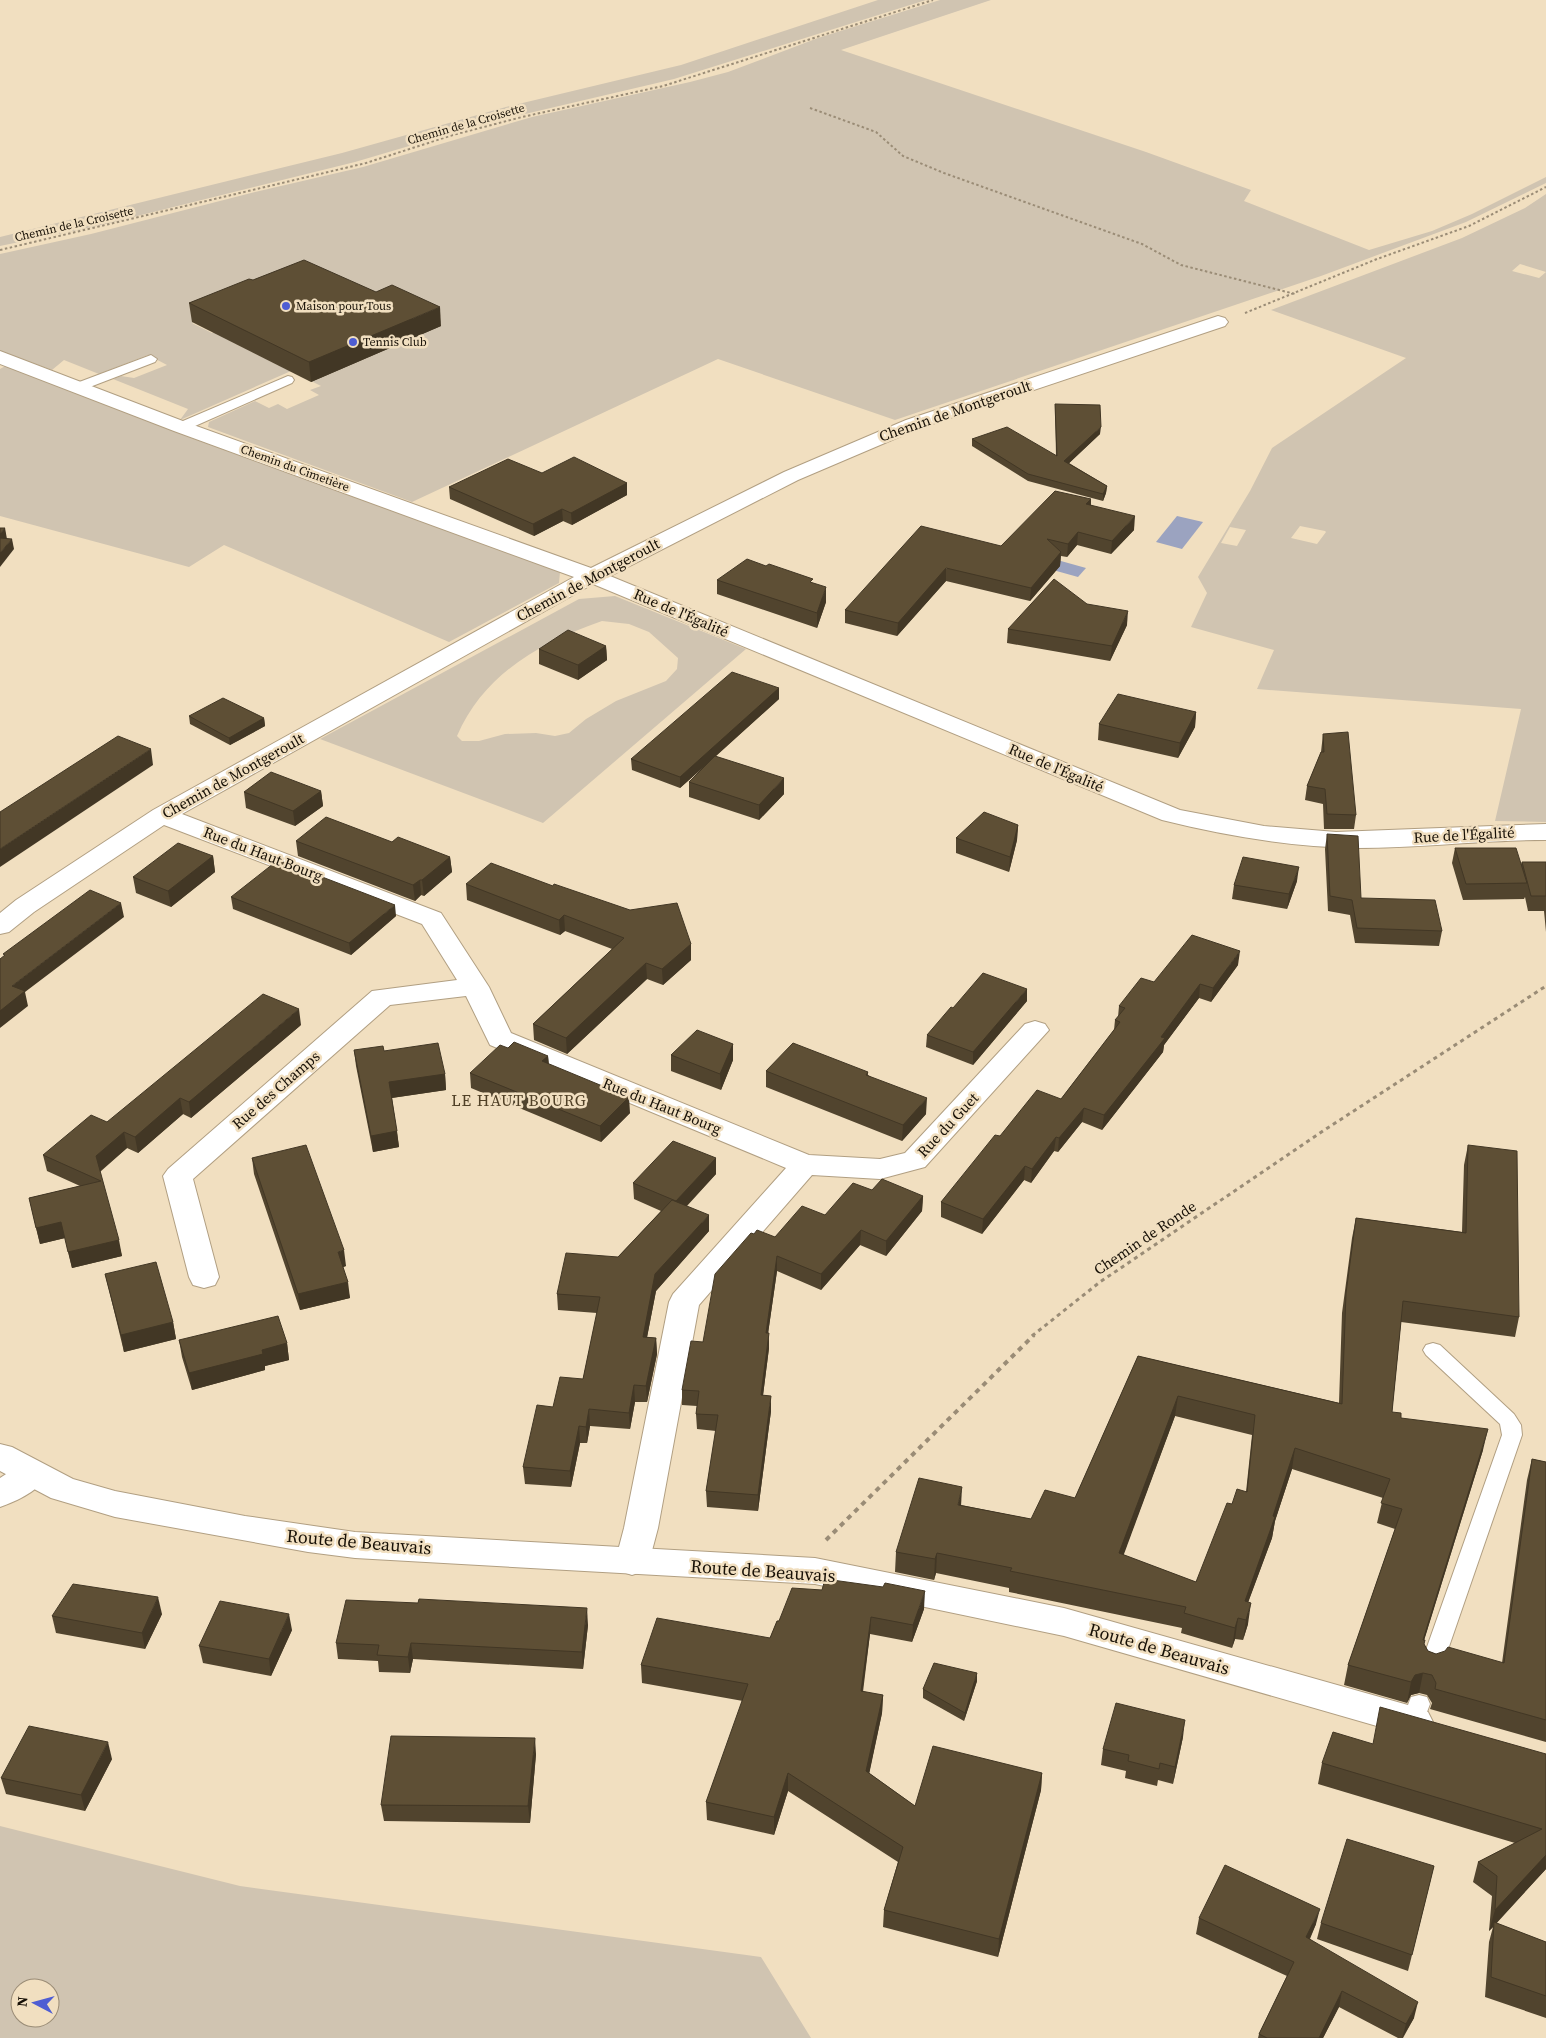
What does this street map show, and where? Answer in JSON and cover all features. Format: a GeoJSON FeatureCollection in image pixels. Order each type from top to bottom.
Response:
{"type":"FeatureCollection","features":[{"type":"Feature","properties":{"kind":"street","name":"Chemin de Montgeroult"},"geometry":{"type":"LineString","coordinates":[[0,926],[25,906],[162,815],[592,576],[791,476],[913,424],[1218,322]]}},
{"type":"Feature","properties":{"kind":"street","name":"Chemin du Cimetière"},"geometry":{"type":"LineString","coordinates":[[0,357],[181,427],[592,576]]}},
{"type":"Feature","properties":{"kind":"street","name":"Rue de l'Égalité"},"geometry":{"type":"LineString","coordinates":[[592,576],[1148,807],[1179,817],[1237,829],[1357,840],[1504,832],[1546,832]]}},
{"type":"Feature","properties":{"kind":"street","name":"Rue du Haut Bourg"},"geometry":{"type":"LineString","coordinates":[[162,815],[432,919],[475,987],[500,1039],[805,1165]]}},
{"type":"Feature","properties":{"kind":"street","name":"Rue des Champs"},"geometry":{"type":"LineString","coordinates":[[204,1277],[178,1176],[382,997],[475,987]]}},
{"type":"Feature","properties":{"kind":"street","name":"Rue du Guet"},"geometry":{"type":"LineString","coordinates":[[805,1165],[880,1169],[915,1160],[1035,1030]]}},
{"type":"Feature","properties":{"kind":"street"},"geometry":{"type":"LineString","coordinates":[[632,1562],[641,1528],[684,1302],[805,1165]]}},
{"type":"Feature","properties":{"kind":"street","name":"Route de Beauvais"},"geometry":{"type":"LineString","coordinates":[[0,1456],[63,1489],[115,1504],[308,1540],[632,1562],[815,1571],[1064,1622],[1425,1718]]}},
{"type":"Feature","properties":{"kind":"street"},"geometry":{"type":"LineString","coordinates":[[0,1494],[32,1474]]}},
{"type":"Feature","properties":{"kind":"lane"},"geometry":{"type":"LineString","coordinates":[[78,387],[151,359]]}},
{"type":"Feature","properties":{"kind":"lane"},"geometry":{"type":"LineString","coordinates":[[181,427],[288,380]]}},
{"type":"Feature","properties":{"kind":"lane"},"geometry":{"type":"LineString","coordinates":[[1432,1664],[1512,1435],[1511,1425],[1507,1419],[1433,1350]]}},
{"type":"Feature","properties":{"kind":"path","name":"Chemin de la Croisette"},"geometry":{"type":"LineString","coordinates":[[0,250],[366,163],[453,135],[505,121],[663,86],[933,0]]}},
{"type":"Feature","properties":{"kind":"path"},"geometry":{"type":"LineString","coordinates":[[810,108],[876,132],[903,156],[944,173],[1142,244],[1181,265],[1295,294]]}},
{"type":"Feature","properties":{"kind":"path"},"geometry":{"type":"LineString","coordinates":[[1218,322],[1261,308],[1377,259],[1468,226],[1546,186]]}},
{"type":"Feature","properties":{"kind":"path","name":"Chemin de Ronde"},"geometry":{"type":"LineString","coordinates":[[815,1571],[823,1543],[1030,1338],[1124,1266],[1326,1129],[1546,986]]}},
{"type":"Feature","properties":{"kind":"shaded area"},"geometry":{"type":"Polygon","coordinates":[[[878,0],[926,0],[674,79],[487,123],[355,162],[97,226],[0,246],[0,237],[342,153],[506,107],[681,65],[878,0]]]}},
{"type":"Feature","properties":{"kind":"shaded area"},"geometry":{"type":"Polygon","coordinates":[[[940,0],[991,0],[841,50],[1146,152],[1251,190],[1244,201],[1369,250],[1432,231],[1472,214],[1546,177],[1546,183],[1466,222],[1321,276],[895,420],[718,359],[412,502],[208,427],[209,422],[255,401],[269,408],[278,404],[287,409],[319,395],[310,390],[321,386],[291,371],[180,420],[188,409],[113,379],[121,376],[134,378],[167,365],[148,355],[99,374],[64,360],[52,370],[0,351],[0,254],[91,234],[255,192],[363,167],[532,117],[728,72],[818,38],[940,0]],[[252,298],[192,323],[212,333],[222,329],[252,298]]]}},
{"type":"Feature","properties":{"kind":"shaded area"},"geometry":{"type":"Polygon","coordinates":[[[1546,194],[1546,272],[1546,822],[1495,821],[1521,709],[1257,689],[1274,650],[1191,627],[1207,593],[1198,577],[1250,491],[1272,448],[1406,358],[1271,310],[1462,238],[1525,208],[1546,194]],[[1520,264],[1512,271],[1539,278],[1546,272],[1520,264]],[[1300,526],[1291,538],[1317,544],[1326,532],[1300,526]],[[1230,527],[1221,543],[1237,546],[1246,530],[1230,527]]]}},
{"type":"Feature","properties":{"kind":"shaded area"},"geometry":{"type":"Polygon","coordinates":[[[7,365],[189,437],[560,572],[559,583],[449,642],[224,545],[189,567],[0,516],[0,369],[7,365]]]}},
{"type":"Feature","properties":{"kind":"shaded area"},"geometry":{"type":"Polygon","coordinates":[[[615,596],[746,649],[543,823],[320,739],[579,599],[615,596]],[[602,621],[557,640],[516,664],[498,678],[482,695],[468,714],[457,736],[462,741],[479,741],[505,734],[536,733],[555,736],[569,733],[586,719],[616,701],[666,681],[677,669],[678,658],[649,632],[629,624],[602,621]]]}},
{"type":"Feature","properties":{"kind":"shaded area"},"geometry":{"type":"Polygon","coordinates":[[[0,1826],[240,1886],[761,1957],[811,2038],[0,2038],[0,1826]]]}},
{"type":"Feature","properties":{"kind":"water"},"geometry":{"type":"Polygon","coordinates":[[[1177,516],[1203,522],[1182,549],[1156,542],[1177,516]]]}},
{"type":"Feature","properties":{"kind":"water"},"geometry":{"type":"Polygon","coordinates":[[[1043,556],[1086,568],[1078,577],[1035,565],[1043,556]]]}},
{"type":"Feature","properties":{"kind":"building"},"geometry":{"type":"Polygon","coordinates":[[[304,260],[376,292],[392,285],[440,307],[309,362],[189,303],[304,260]]]}},
{"type":"Feature","properties":{"kind":"building"},"geometry":{"type":"Polygon","coordinates":[[[1055,404],[1100,405],[1101,427],[1064,461],[1107,486],[1103,494],[1028,474],[972,439],[1007,427],[1057,456],[1055,404]]]}},
{"type":"Feature","properties":{"kind":"building"},"geometry":{"type":"Polygon","coordinates":[[[574,457],[627,483],[571,513],[562,509],[533,524],[449,487],[508,459],[542,473],[574,457]]]}},
{"type":"Feature","properties":{"kind":"building"},"geometry":{"type":"Polygon","coordinates":[[[1055,491],[1091,499],[1086,504],[1135,516],[1112,541],[1078,532],[1068,544],[1047,539],[1061,552],[1031,588],[946,568],[898,623],[845,610],[921,526],[1001,546],[1055,491]]]}},
{"type":"Feature","properties":{"kind":"building"},"geometry":{"type":"Polygon","coordinates":[[[0,538],[12,539],[0,553],[0,538]]]}},
{"type":"Feature","properties":{"kind":"building"},"geometry":{"type":"Polygon","coordinates":[[[747,559],[766,566],[769,564],[813,579],[810,582],[826,587],[817,613],[717,580],[747,559]]]}},
{"type":"Feature","properties":{"kind":"building"},"geometry":{"type":"Polygon","coordinates":[[[1054,579],[1087,604],[1128,611],[1112,646],[1008,629],[1054,579]]]}},
{"type":"Feature","properties":{"kind":"building"},"geometry":{"type":"Polygon","coordinates":[[[568,630],[606,646],[578,665],[539,649],[568,630]]]}},
{"type":"Feature","properties":{"kind":"building"},"geometry":{"type":"Polygon","coordinates":[[[732,672],[779,688],[680,777],[631,759],[732,672]]]}},
{"type":"Feature","properties":{"kind":"building"},"geometry":{"type":"Polygon","coordinates":[[[1118,694],[1196,712],[1180,743],[1099,724],[1118,694]]]}},
{"type":"Feature","properties":{"kind":"building"},"geometry":{"type":"Polygon","coordinates":[[[223,698],[264,718],[229,738],[189,716],[223,698]]]}},
{"type":"Feature","properties":{"kind":"building"},"geometry":{"type":"Polygon","coordinates":[[[1348,732],[1356,815],[1327,814],[1325,789],[1307,786],[1321,752],[1324,752],[1323,734],[1348,732]]]}},
{"type":"Feature","properties":{"kind":"building"},"geometry":{"type":"Polygon","coordinates":[[[118,736],[151,749],[0,849],[0,812],[118,736]]]}},
{"type":"Feature","properties":{"kind":"building"},"geometry":{"type":"Polygon","coordinates":[[[715,756],[784,778],[759,805],[689,782],[715,756]]]}},
{"type":"Feature","properties":{"kind":"building"},"geometry":{"type":"Polygon","coordinates":[[[271,772],[321,791],[293,811],[244,792],[271,772]]]}},
{"type":"Feature","properties":{"kind":"building"},"geometry":{"type":"Polygon","coordinates":[[[984,812],[1018,825],[1010,857],[956,838],[984,812]]]}},
{"type":"Feature","properties":{"kind":"building"},"geometry":{"type":"Polygon","coordinates":[[[326,817],[392,842],[398,837],[450,857],[413,885],[296,841],[326,817]]]}},
{"type":"Feature","properties":{"kind":"building"},"geometry":{"type":"Polygon","coordinates":[[[1327,834],[1358,836],[1361,898],[1435,900],[1442,931],[1357,928],[1352,900],[1330,896],[1327,834]]]}},
{"type":"Feature","properties":{"kind":"building"},"geometry":{"type":"Polygon","coordinates":[[[178,843],[213,856],[168,891],[133,877],[178,843]]]}},
{"type":"Feature","properties":{"kind":"building"},"geometry":{"type":"Polygon","coordinates":[[[1455,848],[1516,848],[1527,883],[1466,884],[1455,848]]]}},
{"type":"Feature","properties":{"kind":"building"},"geometry":{"type":"Polygon","coordinates":[[[1243,857],[1299,867],[1289,894],[1234,885],[1243,857]]]}},
{"type":"Feature","properties":{"kind":"building"},"geometry":{"type":"Polygon","coordinates":[[[278,860],[395,905],[349,943],[231,897],[278,860]]]}},
{"type":"Feature","properties":{"kind":"building"},"geometry":{"type":"Polygon","coordinates":[[[1522,862],[1546,862],[1546,896],[1531,896],[1522,862]]]}},
{"type":"Feature","properties":{"kind":"building"},"geometry":{"type":"Polygon","coordinates":[[[491,863],[553,886],[554,884],[630,910],[677,903],[691,944],[662,969],[646,963],[566,1038],[533,1024],[624,938],[564,915],[559,920],[466,884],[491,863]]]}},
{"type":"Feature","properties":{"kind":"building"},"geometry":{"type":"Polygon","coordinates":[[[90,890],[121,903],[12,986],[25,991],[0,1011],[0,959],[5,955],[3,954],[90,890]]]}},
{"type":"Feature","properties":{"kind":"building"},"geometry":{"type":"Polygon","coordinates":[[[1192,935],[1240,951],[1213,988],[1200,984],[1161,1037],[1165,1038],[1104,1115],[1084,1108],[1059,1138],[1056,1137],[1032,1169],[1025,1166],[983,1219],[941,1202],[995,1135],[1000,1136],[1037,1090],[1061,1099],[1120,1022],[1115,1020],[1125,1008],[1119,1006],[1141,978],[1154,982],[1192,935]]]}},
{"type":"Feature","properties":{"kind":"building"},"geometry":{"type":"Polygon","coordinates":[[[983,973],[1027,989],[973,1052],[927,1035],[951,1007],[953,1008],[983,973]]]}},
{"type":"Feature","properties":{"kind":"building"},"geometry":{"type":"Polygon","coordinates":[[[263,994],[299,1009],[189,1102],[180,1098],[135,1137],[124,1132],[96,1156],[119,1240],[68,1252],[61,1222],[36,1228],[29,1198],[101,1181],[43,1155],[91,1115],[107,1122],[263,994]]]}},
{"type":"Feature","properties":{"kind":"building"},"geometry":{"type":"Polygon","coordinates":[[[697,1030],[733,1044],[720,1074],[671,1055],[697,1030]]]}},
{"type":"Feature","properties":{"kind":"building"},"geometry":{"type":"Polygon","coordinates":[[[514,1042],[548,1056],[542,1061],[629,1097],[600,1126],[470,1073],[500,1045],[508,1048],[514,1042]]]}},
{"type":"Feature","properties":{"kind":"building"},"geometry":{"type":"Polygon","coordinates":[[[438,1043],[445,1074],[389,1082],[397,1131],[371,1136],[354,1050],[383,1046],[384,1051],[438,1043]]]}},
{"type":"Feature","properties":{"kind":"building"},"geometry":{"type":"Polygon","coordinates":[[[793,1043],[868,1072],[866,1075],[927,1098],[903,1125],[766,1071],[793,1043]]]}},
{"type":"Feature","properties":{"kind":"building"},"geometry":{"type":"Polygon","coordinates":[[[673,1141],[716,1158],[676,1201],[633,1183],[673,1141]]]}},
{"type":"Feature","properties":{"kind":"building"},"geometry":{"type":"Polygon","coordinates":[[[306,1145],[344,1250],[338,1252],[348,1282],[298,1294],[252,1158],[306,1145]]]}},
{"type":"Feature","properties":{"kind":"building"},"geometry":{"type":"Polygon","coordinates":[[[1468,1145],[1517,1151],[1519,1317],[1403,1301],[1392,1412],[1401,1413],[1401,1418],[1488,1429],[1423,1640],[1425,1640],[1424,1644],[1428,1651],[1436,1654],[1445,1651],[1448,1647],[1504,1663],[1532,1459],[1546,1462],[1546,1720],[1435,1689],[1436,1683],[1432,1675],[1423,1673],[1415,1675],[1411,1682],[1348,1665],[1402,1509],[1381,1503],[1390,1479],[1295,1448],[1273,1516],[1275,1517],[1245,1601],[1251,1603],[1246,1620],[1238,1618],[1235,1628],[1184,1613],[1186,1607],[1010,1571],[1012,1568],[937,1553],[935,1559],[896,1552],[919,1478],[962,1487],[958,1505],[1031,1519],[1045,1490],[1075,1498],[1138,1356],[1342,1404],[1346,1293],[1356,1218],[1466,1233],[1468,1145]],[[1178,1396],[1119,1553],[1196,1582],[1227,1503],[1232,1504],[1237,1489],[1247,1492],[1255,1415],[1178,1396]]]}},
{"type":"Feature","properties":{"kind":"building"},"geometry":{"type":"Polygon","coordinates":[[[882,1179],[923,1196],[886,1241],[861,1230],[821,1274],[777,1256],[766,1333],[769,1333],[761,1395],[771,1396],[758,1495],[706,1491],[718,1415],[696,1414],[699,1391],[682,1390],[691,1341],[703,1342],[715,1274],[751,1233],[754,1234],[757,1230],[775,1237],[802,1206],[825,1215],[853,1183],[872,1190],[882,1179]]]}},
{"type":"Feature","properties":{"kind":"building"},"geometry":{"type":"Polygon","coordinates":[[[672,1200],[709,1215],[655,1274],[643,1337],[656,1338],[646,1386],[634,1385],[629,1413],[589,1409],[586,1427],[579,1426],[570,1471],[523,1467],[537,1405],[553,1407],[560,1377],[583,1379],[600,1297],[557,1294],[566,1253],[618,1257],[672,1200]]]}},
{"type":"Feature","properties":{"kind":"building"},"geometry":{"type":"Polygon","coordinates":[[[156,1262],[173,1322],[121,1335],[105,1274],[156,1262]]]}},
{"type":"Feature","properties":{"kind":"building"},"geometry":{"type":"Polygon","coordinates":[[[278,1316],[287,1343],[262,1350],[263,1354],[189,1373],[179,1340],[278,1316]]]}},
{"type":"Feature","properties":{"kind":"building"},"geometry":{"type":"Polygon","coordinates":[[[825,1579],[883,1587],[885,1583],[925,1591],[913,1625],[871,1617],[861,1691],[883,1695],[866,1771],[915,1806],[933,1746],[1042,1773],[999,1939],[884,1910],[903,1847],[788,1773],[774,1817],[706,1802],[748,1684],[641,1665],[657,1618],[770,1638],[792,1588],[822,1590],[825,1579]]]}},
{"type":"Feature","properties":{"kind":"building"},"geometry":{"type":"Polygon","coordinates":[[[73,1584],[158,1597],[142,1633],[52,1616],[73,1584]]]}},
{"type":"Feature","properties":{"kind":"building"},"geometry":{"type":"Polygon","coordinates":[[[419,1599],[587,1608],[582,1652],[411,1643],[408,1657],[377,1655],[379,1645],[336,1643],[346,1600],[418,1603],[419,1599]]]}},
{"type":"Feature","properties":{"kind":"building"},"geometry":{"type":"Polygon","coordinates":[[[220,1601],[289,1614],[269,1659],[199,1646],[220,1601]]]}},
{"type":"Feature","properties":{"kind":"building"},"geometry":{"type":"Polygon","coordinates":[[[934,1663],[977,1673],[965,1713],[923,1689],[934,1663]]]}},
{"type":"Feature","properties":{"kind":"building"},"geometry":{"type":"Polygon","coordinates":[[[1116,1703],[1185,1720],[1175,1767],[1160,1763],[1159,1769],[1128,1761],[1129,1755],[1103,1749],[1116,1703]]]}},
{"type":"Feature","properties":{"kind":"building"},"geometry":{"type":"Polygon","coordinates":[[[1380,1707],[1546,1754],[1546,1855],[1495,1910],[1497,1876],[1478,1862],[1542,1829],[1322,1763],[1333,1732],[1373,1744],[1380,1707]]]}},
{"type":"Feature","properties":{"kind":"building"},"geometry":{"type":"Polygon","coordinates":[[[29,1726],[108,1742],[81,1795],[1,1778],[29,1726]]]}},
{"type":"Feature","properties":{"kind":"building"},"geometry":{"type":"Polygon","coordinates":[[[391,1736],[535,1738],[528,1806],[381,1805],[391,1736]]]}},
{"type":"Feature","properties":{"kind":"building"},"geometry":{"type":"Polygon","coordinates":[[[1347,1839],[1434,1866],[1412,1955],[1321,1923],[1347,1839]]]}},
{"type":"Feature","properties":{"kind":"building"},"geometry":{"type":"Polygon","coordinates":[[[1225,1865],[1320,1909],[1306,1937],[1418,2002],[1406,2024],[1342,1991],[1319,2038],[1267,2038],[1259,2034],[1294,1962],[1199,1918],[1225,1865]]]}},
{"type":"Feature","properties":{"kind":"building"},"geometry":{"type":"Polygon","coordinates":[[[1494,1922],[1546,1942],[1546,1996],[1491,1977],[1494,1922]]]}},
{"type":"Feature","properties":{"kind":"place","name":"Maison pour Tous"},"geometry":{"type":"Point","coordinates":[286,306]}},
{"type":"Feature","properties":{"kind":"place","name":"Tennis Club"},"geometry":{"type":"Point","coordinates":[353,342]}},
{"type":"Feature","properties":{"kind":"district","name":"LE HAUT BOURG"},"geometry":{"type":"Point","coordinates":[519,1100]}}]}
